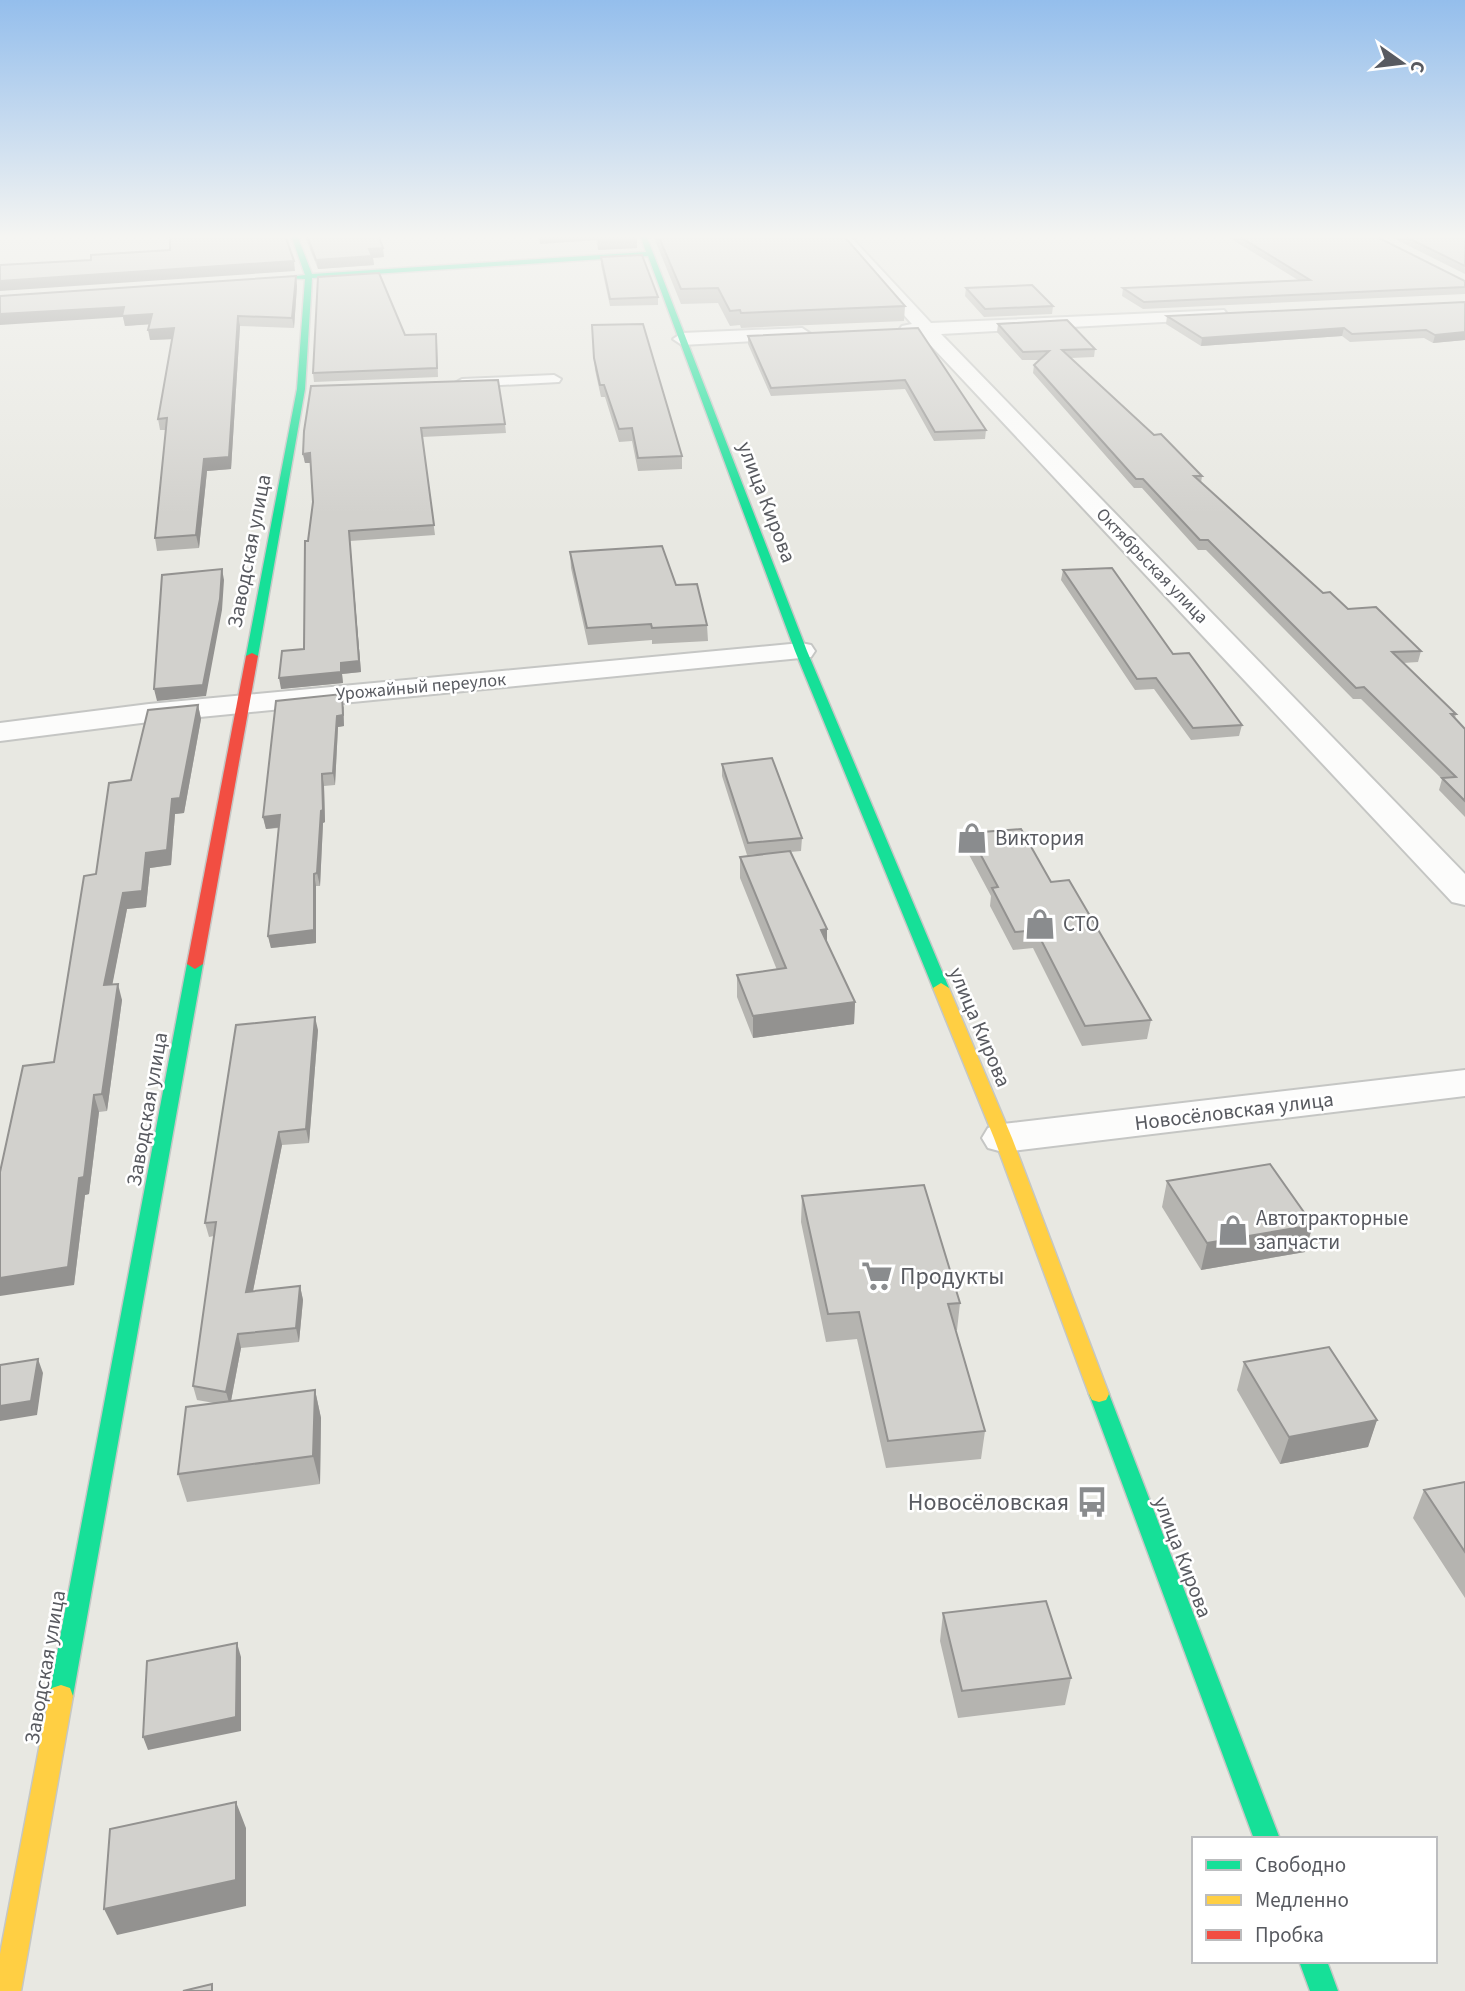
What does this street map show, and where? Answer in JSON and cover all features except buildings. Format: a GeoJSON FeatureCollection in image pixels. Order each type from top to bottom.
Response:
{"type":"FeatureCollection","features":[{"type":"Feature","properties":{"kind":"street","name":"Заводская улица"},"geometry":{"type":"LineString","coordinates":[[7,1991],[242,704],[308,389],[309,328]]}},
{"type":"Feature","properties":{"kind":"street","name":"улица Кирова"},"geometry":{"type":"LineString","coordinates":[[678,328],[801,651],[1003,1138],[1266,1837]]}},
{"type":"Feature","properties":{"kind":"street"},"geometry":{"type":"LineString","coordinates":[[885,331],[948,328]]}},
{"type":"Feature","properties":{"kind":"street","name":"Октябрьская улица"},"geometry":{"type":"LineString","coordinates":[[926,329],[1465,894]]}},
{"type":"Feature","properties":{"kind":"street"},"geometry":{"type":"LineString","coordinates":[[682,339],[816,334]]}},
{"type":"Feature","properties":{"kind":"street","name":"Урожайный переулок"},"geometry":{"type":"LineString","coordinates":[[0,732],[149,713],[801,651]]}},
{"type":"Feature","properties":{"kind":"street","name":"Новосёловская улица"},"geometry":{"type":"LineString","coordinates":[[1003,1138],[1465,1083]]}},
{"type":"Feature","properties":{"kind":"street"},"geometry":{"type":"LineString","coordinates":[[1314,1963],[1324,1991]]}},
{"type":"Feature","properties":{"kind":"lane"},"geometry":{"type":"LineString","coordinates":[[447,383],[554,379]]}},
{"type":"Feature","properties":{"kind":"traffic: fast"},"geometry":{"type":"LineString","coordinates":[[252,656],[301,389],[305,328]]}},
{"type":"Feature","properties":{"kind":"traffic: fast"},"geometry":{"type":"LineString","coordinates":[[678,328],[801,651],[941,988]]}},
{"type":"Feature","properties":{"kind":"traffic: fast"},"geometry":{"type":"LineString","coordinates":[[61,1696],[195,964]]}},
{"type":"Feature","properties":{"kind":"traffic: fast"},"geometry":{"type":"LineString","coordinates":[[1099,1394],[1266,1837]]}},
{"type":"Feature","properties":{"kind":"traffic: fast"},"geometry":{"type":"LineString","coordinates":[[1314,1963],[1324,1991]]}},
{"type":"Feature","properties":{"kind":"traffic: slow"},"geometry":{"type":"LineString","coordinates":[[941,988],[1003,1138],[1099,1394]]}},
{"type":"Feature","properties":{"kind":"traffic: slow"},"geometry":{"type":"LineString","coordinates":[[7,1991],[61,1696]]}},
{"type":"Feature","properties":{"kind":"traffic: jam"},"geometry":{"type":"LineString","coordinates":[[195,964],[252,656]]}},
{"type":"Feature","properties":{"kind":"place","name":"Виктория"},"geometry":{"type":"Point","coordinates":[972,838]}},
{"type":"Feature","properties":{"kind":"place","name":"СТО"},"geometry":{"type":"Point","coordinates":[1040,924]}},
{"type":"Feature","properties":{"kind":"place","name":"Автотракторные запчасти"},"geometry":{"type":"Point","coordinates":[1233,1230]}},
{"type":"Feature","properties":{"kind":"place","name":"Продукты"},"geometry":{"type":"Point","coordinates":[877,1276]}},
{"type":"Feature","properties":{"kind":"place","name":"Новосёловская"},"geometry":{"type":"Point","coordinates":[1092,1502]}}]}
